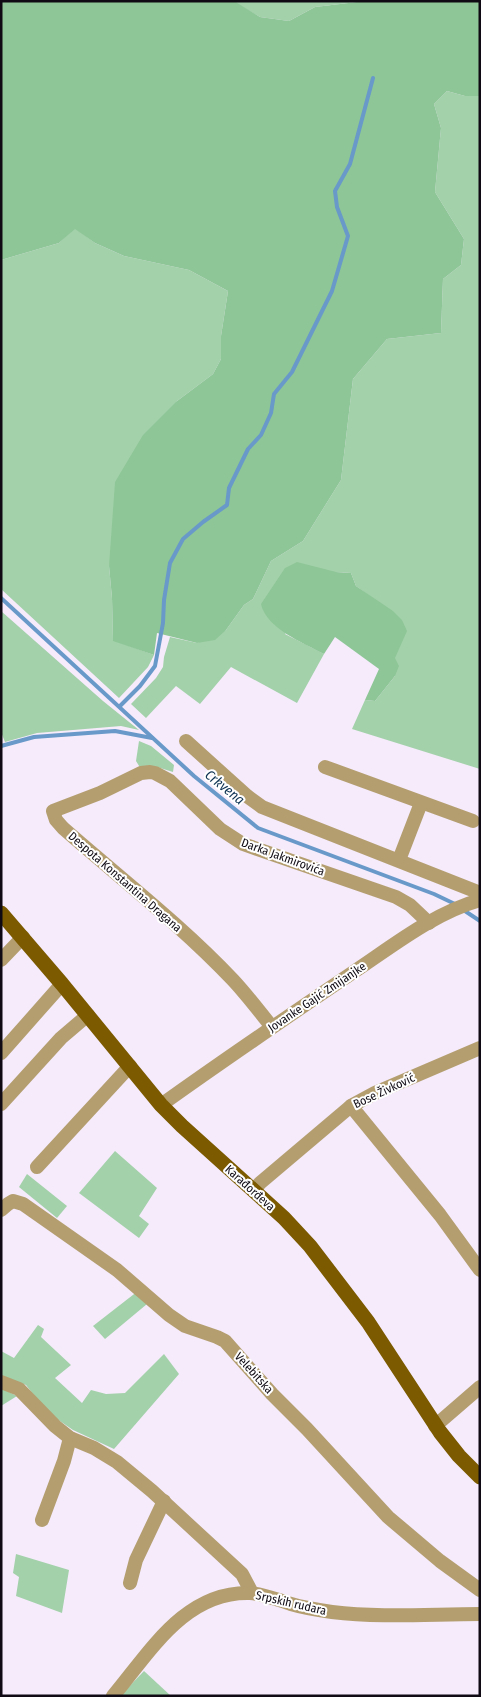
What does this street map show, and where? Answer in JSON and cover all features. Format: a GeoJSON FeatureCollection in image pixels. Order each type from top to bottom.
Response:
{"type":"FeatureCollection","features":[{"type":"Feature","properties":{"kind":"main road","name":"Karađorđeva"},"geometry":{"type":"LineString","coordinates":[[1,913],[88,1015],[161,1105],[284,1218],[334,1275],[368,1322],[435,1426],[480,1478]]}},
{"type":"Feature","properties":{"kind":"street"},"geometry":{"type":"LineString","coordinates":[[186,741],[254,802],[480,893]]}},
{"type":"Feature","properties":{"kind":"street"},"geometry":{"type":"LineString","coordinates":[[325,767],[473,821]]}},
{"type":"Feature","properties":{"kind":"street","name":"Darka Jakmirovića"},"geometry":{"type":"LineString","coordinates":[[150,772],[160,774],[170,781],[220,829],[237,841],[265,853],[396,897],[410,906],[429,923]]}},
{"type":"Feature","properties":{"kind":"street","name":"Despota Konstantina Dragana"},"geometry":{"type":"LineString","coordinates":[[150,772],[141,774],[100,793],[53,811],[56,820],[191,939],[233,980],[272,1027]]}},
{"type":"Feature","properties":{"kind":"street"},"geometry":{"type":"LineString","coordinates":[[399,860],[421,803]]}},
{"type":"Feature","properties":{"kind":"street","name":"Jovanke Gajić Zmijanjke"},"geometry":{"type":"LineString","coordinates":[[161,1105],[272,1027],[429,923],[474,902]]}},
{"type":"Feature","properties":{"kind":"street"},"geometry":{"type":"LineString","coordinates":[[1,960],[23,938]]}},
{"type":"Feature","properties":{"kind":"street"},"geometry":{"type":"LineString","coordinates":[[1,1053],[62,984]]}},
{"type":"Feature","properties":{"kind":"street"},"geometry":{"type":"LineString","coordinates":[[1,1104],[61,1038],[88,1015]]}},
{"type":"Feature","properties":{"kind":"street","name":"Bose Živković"},"geometry":{"type":"LineString","coordinates":[[254,1190],[351,1106],[375,1093],[480,1048]]}},
{"type":"Feature","properties":{"kind":"street"},"geometry":{"type":"LineString","coordinates":[[37,1167],[130,1066]]}},
{"type":"Feature","properties":{"kind":"street"},"geometry":{"type":"LineString","coordinates":[[351,1106],[440,1215],[480,1270]]}},
{"type":"Feature","properties":{"kind":"street","name":"Velebitska"},"geometry":{"type":"LineString","coordinates":[[1,1210],[13,1201],[23,1204],[117,1270],[185,1326],[217,1337],[225,1342],[388,1517],[480,1590]]}},
{"type":"Feature","properties":{"kind":"street"},"geometry":{"type":"LineString","coordinates":[[1,1382],[12,1385],[24,1392],[55,1426],[70,1438],[94,1448],[117,1462],[164,1501],[242,1574],[252,1593]]}},
{"type":"Feature","properties":{"kind":"street"},"geometry":{"type":"LineString","coordinates":[[435,1426],[480,1387]]}},
{"type":"Feature","properties":{"kind":"street"},"geometry":{"type":"LineString","coordinates":[[42,1520],[64,1461],[70,1438]]}},
{"type":"Feature","properties":{"kind":"street"},"geometry":{"type":"LineString","coordinates":[[130,1583],[136,1560],[164,1501]]}},
{"type":"Feature","properties":{"kind":"street","name":"Srpskih rudara"},"geometry":{"type":"LineString","coordinates":[[113,1696],[158,1641],[180,1618],[205,1603],[225,1596],[252,1593],[302,1607],[355,1615],[480,1614]]}},
{"type":"Feature","properties":{"kind":"green space"},"geometry":{"type":"Polygon","coordinates":[[[1,1],[234,1],[260,17],[289,21],[315,7],[365,1],[480,1],[480,96],[465,96],[447,91],[434,104],[441,128],[435,192],[464,239],[461,265],[443,279],[441,333],[387,339],[353,379],[341,480],[303,541],[271,561],[253,599],[244,605],[226,630],[215,640],[197,643],[157,633],[154,655],[113,641],[109,566],[115,482],[143,435],[177,401],[213,374],[221,359],[221,336],[228,291],[189,270],[124,256],[95,243],[75,229],[59,243],[1,260],[1,1]]]}},
{"type":"Feature","properties":{"kind":"green space"},"geometry":{"type":"Polygon","coordinates":[[[365,1],[315,7],[289,21],[260,17],[234,2],[365,1]]]}},
{"type":"Feature","properties":{"kind":"green space"},"geometry":{"type":"Polygon","coordinates":[[[447,91],[465,96],[480,96],[480,769],[352,729],[365,700],[375,701],[395,676],[395,658],[371,597],[356,586],[351,573],[336,572],[285,634],[324,654],[297,703],[231,667],[200,704],[176,686],[146,718],[131,704],[156,678],[163,667],[170,637],[197,643],[226,630],[244,605],[253,599],[271,561],[303,541],[341,480],[353,379],[387,339],[441,333],[443,279],[461,265],[464,239],[435,192],[441,128],[434,104],[447,91]]]}},
{"type":"Feature","properties":{"kind":"green space"},"geometry":{"type":"Polygon","coordinates":[[[75,228],[95,243],[124,256],[189,270],[228,291],[221,336],[221,359],[213,374],[177,401],[109,566],[113,640],[154,655],[148,667],[119,698],[1,589],[1,260],[59,243],[75,228]]]}},
{"type":"Feature","properties":{"kind":"green space"},"geometry":{"type":"Polygon","coordinates":[[[297,562],[336,572],[351,573],[356,586],[393,611],[402,620],[407,631],[395,658],[399,666],[395,676],[375,701],[365,700],[379,669],[335,637],[324,654],[286,634],[264,613],[261,604],[285,568],[297,562]]]}},
{"type":"Feature","properties":{"kind":"green space"},"geometry":{"type":"Polygon","coordinates":[[[1,611],[103,701],[139,730],[121,726],[37,733],[5,742],[1,732],[1,611]]]}},
{"type":"Feature","properties":{"kind":"green space"},"geometry":{"type":"Polygon","coordinates":[[[139,741],[151,746],[174,765],[173,772],[157,767],[141,769],[136,761],[139,741]]]}},
{"type":"Feature","properties":{"kind":"green space"},"geometry":{"type":"Polygon","coordinates":[[[115,1151],[157,1188],[139,1216],[149,1224],[139,1238],[79,1193],[115,1151]]]}},
{"type":"Feature","properties":{"kind":"green space"},"geometry":{"type":"Polygon","coordinates":[[[27,1174],[67,1206],[57,1218],[19,1187],[27,1174]]]}},
{"type":"Feature","properties":{"kind":"green space"},"geometry":{"type":"Polygon","coordinates":[[[138,1291],[147,1304],[105,1339],[93,1326],[138,1291]]]}},
{"type":"Feature","properties":{"kind":"green space"},"geometry":{"type":"Polygon","coordinates":[[[38,1325],[44,1329],[41,1337],[71,1365],[55,1378],[82,1403],[91,1390],[106,1394],[125,1393],[164,1354],[179,1374],[114,1449],[73,1430],[57,1419],[40,1403],[26,1385],[1,1376],[1,1351],[14,1358],[38,1325]]]}},
{"type":"Feature","properties":{"kind":"green space"},"geometry":{"type":"Polygon","coordinates":[[[1,1388],[17,1396],[1,1406],[1,1388]]]}},
{"type":"Feature","properties":{"kind":"green space"},"geometry":{"type":"Polygon","coordinates":[[[16,1554],[69,1570],[62,1613],[16,1596],[19,1577],[13,1573],[16,1554]]]}},
{"type":"Feature","properties":{"kind":"green space"},"geometry":{"type":"Polygon","coordinates":[[[144,1671],[171,1696],[120,1696],[144,1671]]]}},
{"type":"Feature","properties":{"kind":"waterway"},"geometry":{"type":"LineString","coordinates":[[120,706],[140,686],[155,666],[163,623],[164,600],[170,563],[183,539],[227,505],[229,488],[248,449],[261,435],[271,413],[274,394],[292,372],[332,291],[348,236],[337,207],[335,191],[350,164],[373,78]]}},
{"type":"Feature","properties":{"kind":"waterway","name":"Crkvena"},"geometry":{"type":"LineString","coordinates":[[1,598],[194,776],[258,828],[434,894],[457,905]]}},
{"type":"Feature","properties":{"kind":"waterway"},"geometry":{"type":"LineString","coordinates":[[1,746],[34,737],[115,731],[152,738]]}},
{"type":"Feature","properties":{"kind":"waterway","name":"Crkvena"},"geometry":{"type":"LineString","coordinates":[[462,909],[480,921]]}}]}
